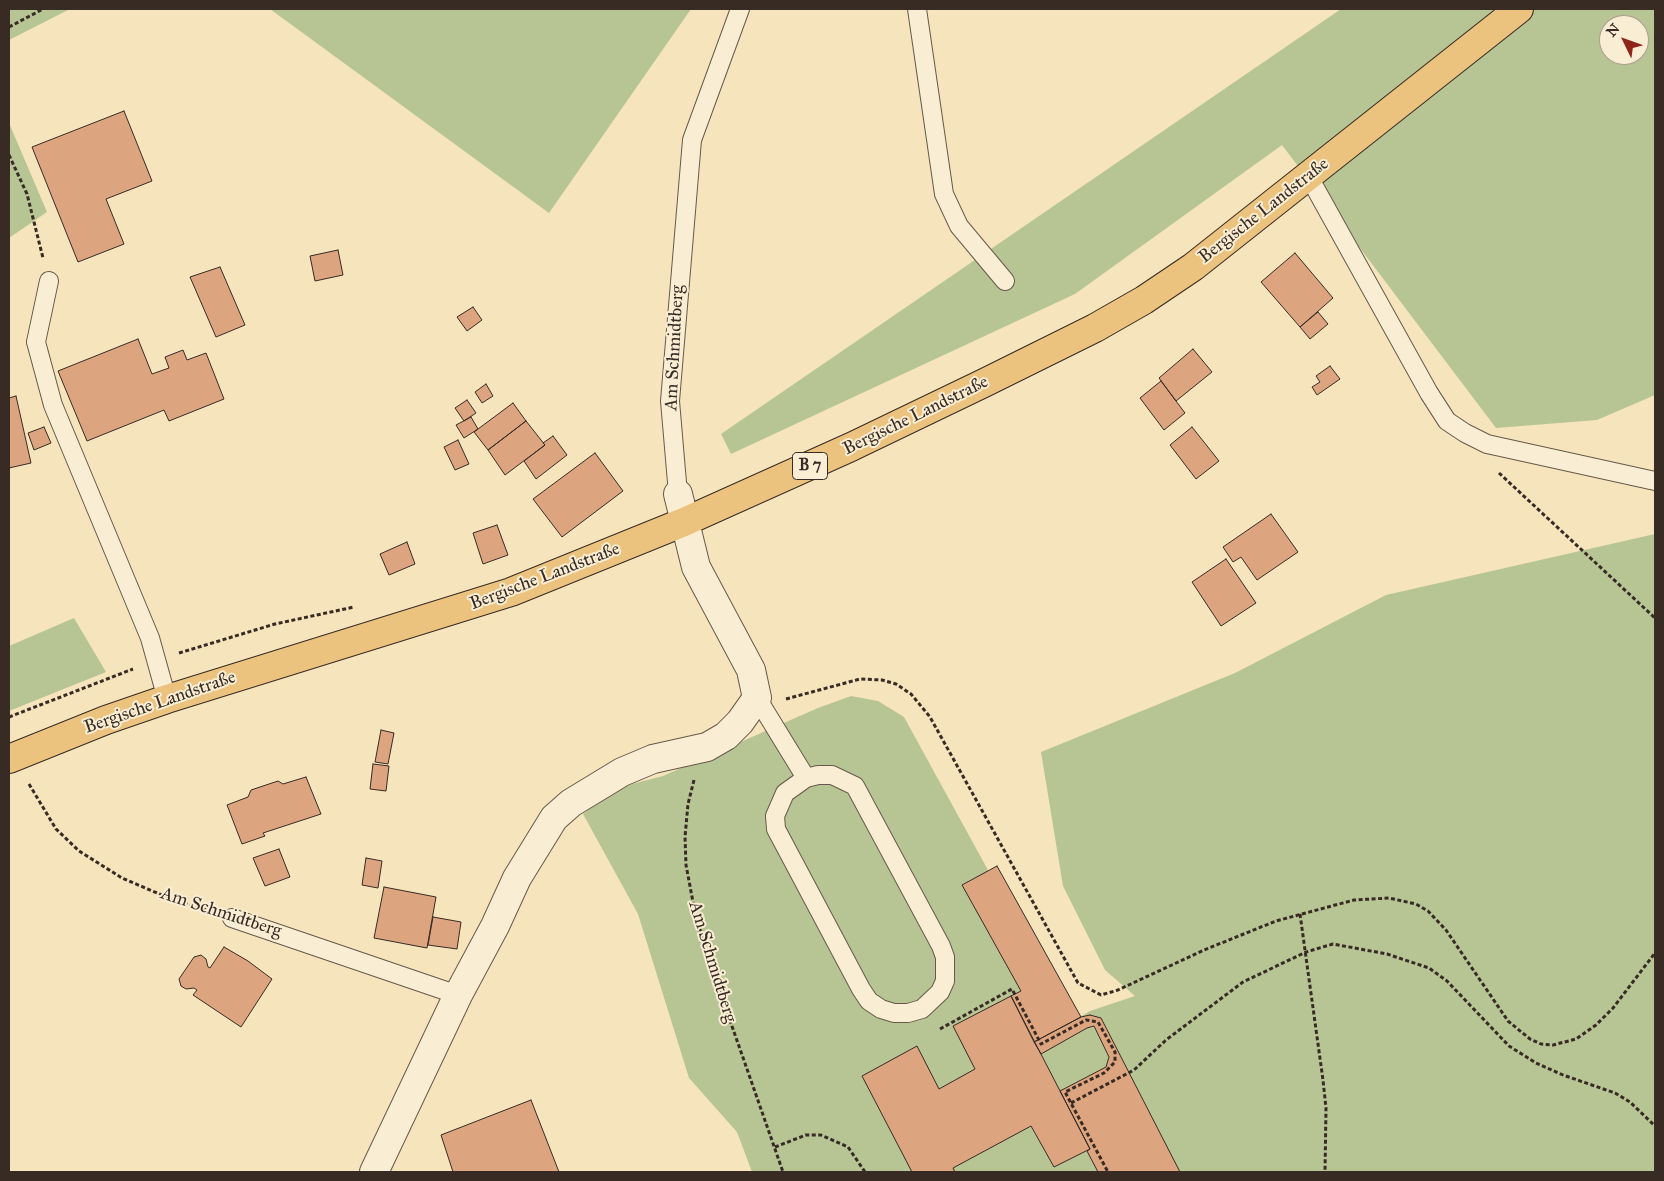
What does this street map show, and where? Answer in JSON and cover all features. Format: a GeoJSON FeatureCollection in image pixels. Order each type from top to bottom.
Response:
{"type":"FeatureCollection","features":[{"type":"Feature","properties":{"kind":"main road","name":"Bergische Landstraße"},"geometry":{"type":"LineString","coordinates":[[9,759],[97,724],[167,700],[512,592],[684,522],[852,447],[1095,328],[1144,300],[1193,266],[1519,9]]}},
{"type":"Feature","properties":{"kind":"street","name":"Am Schmidtberg"},"geometry":{"type":"LineString","coordinates":[[678,494],[696,566],[751,670],[757,698]]}},
{"type":"Feature","properties":{"kind":"street"},"geometry":{"type":"LineString","coordinates":[[374,1172],[458,995],[495,926],[516,878],[554,818],[571,803],[622,772],[653,760],[707,747],[726,736],[740,722],[757,698]]}},
{"type":"Feature","properties":{"kind":"lane","name":"Am Schmidtberg"},"geometry":{"type":"LineString","coordinates":[[678,494],[670,401],[692,140],[740,9]]}},
{"type":"Feature","properties":{"kind":"lane"},"geometry":{"type":"LineString","coordinates":[[917,9],[944,194],[959,226],[1005,281]]}},
{"type":"Feature","properties":{"kind":"lane"},"geometry":{"type":"LineString","coordinates":[[1308,177],[1429,393],[1447,421],[1464,433],[1487,444],[1655,481]]}},
{"type":"Feature","properties":{"kind":"lane"},"geometry":{"type":"LineString","coordinates":[[49,281],[36,342],[53,405],[98,510],[157,660],[167,700]]}},
{"type":"Feature","properties":{"kind":"lane"},"geometry":{"type":"LineString","coordinates":[[757,698],[806,778]]}},
{"type":"Feature","properties":{"kind":"lane"},"geometry":{"type":"LineString","coordinates":[[832,775],[855,786],[941,946],[945,957],[945,981],[940,992],[925,1007],[908,1013],[894,1013],[881,1009],[869,1001],[861,990],[776,829],[776,816],[785,793],[806,778],[832,775]]}},
{"type":"Feature","properties":{"kind":"lane","name":"Am Schmidtberg"},"geometry":{"type":"LineString","coordinates":[[232,918],[458,995]]}},
{"type":"Feature","properties":{"kind":"path"},"geometry":{"type":"LineString","coordinates":[[9,27],[43,9]]}},
{"type":"Feature","properties":{"kind":"path"},"geometry":{"type":"LineString","coordinates":[[9,155],[27,194],[49,281]]}},
{"type":"Feature","properties":{"kind":"path"},"geometry":{"type":"LineString","coordinates":[[1496,471],[1655,618]]}},
{"type":"Feature","properties":{"kind":"path"},"geometry":{"type":"LineString","coordinates":[[9,717],[157,660],[275,624],[355,607]]}},
{"type":"Feature","properties":{"kind":"path"},"geometry":{"type":"LineString","coordinates":[[757,698],[783,699],[860,679],[882,680],[896,684],[911,694],[930,717],[1078,984],[1101,995],[1118,990],[1204,950],[1300,914],[1365,898],[1389,898],[1416,904],[1428,912],[1446,930],[1508,1021],[1530,1039],[1541,1044],[1566,1043],[1576,1039],[1613,1008],[1655,954]]}},
{"type":"Feature","properties":{"kind":"path","name":"Am Schmidtberg"},"geometry":{"type":"LineString","coordinates":[[707,747],[694,778],[688,804],[686,865],[705,950],[783,1172]]}},
{"type":"Feature","properties":{"kind":"path","name":"Am Schmidtberg"},"geometry":{"type":"LineString","coordinates":[[28,782],[56,829],[79,851],[122,878],[171,899],[232,918]]}},
{"type":"Feature","properties":{"kind":"path"},"geometry":{"type":"LineString","coordinates":[[1300,914],[1326,1108],[1325,1172]]}},
{"type":"Feature","properties":{"kind":"path"},"geometry":{"type":"LineString","coordinates":[[1071,1103],[1134,1070],[1166,1040],[1230,990],[1306,952],[1327,945],[1343,945],[1387,954],[1429,968],[1447,981],[1509,1046],[1536,1063],[1563,1075],[1615,1093],[1630,1102],[1654,1124]]}},
{"type":"Feature","properties":{"kind":"path"},"geometry":{"type":"LineString","coordinates":[[925,1007],[937,1030],[1012,989],[1041,1044],[1086,1020],[1098,1022],[1115,1052],[1115,1062],[1104,1072],[1065,1092],[1108,1172]]}},
{"type":"Feature","properties":{"kind":"path"},"geometry":{"type":"LineString","coordinates":[[775,1147],[806,1135],[821,1135],[848,1147],[865,1172]]}},
{"type":"Feature","properties":{"kind":"green space"},"geometry":{"type":"Polygon","coordinates":[[[9,9],[70,9],[9,40],[9,9]]]}},
{"type":"Feature","properties":{"kind":"green space"},"geometry":{"type":"Polygon","coordinates":[[[270,9],[691,9],[549,213],[270,9]]]}},
{"type":"Feature","properties":{"kind":"green space"},"geometry":{"type":"Polygon","coordinates":[[[1341,9],[1655,9],[1655,395],[1597,420],[1496,428],[1282,145],[1075,294],[731,454],[721,434],[1341,9]]]}},
{"type":"Feature","properties":{"kind":"green space"},"geometry":{"type":"Polygon","coordinates":[[[9,123],[47,212],[9,238],[9,123]]]}},
{"type":"Feature","properties":{"kind":"green space"},"geometry":{"type":"Polygon","coordinates":[[[1655,534],[1655,1172],[752,1172],[737,1132],[689,1078],[638,914],[583,814],[606,796],[632,784],[663,776],[818,708],[851,696],[878,701],[904,717],[1056,994],[1073,1021],[1090,1011],[1135,996],[1105,970],[1063,886],[1041,752],[1235,673],[1386,595],[1655,534]]]}},
{"type":"Feature","properties":{"kind":"green space"},"geometry":{"type":"Polygon","coordinates":[[[74,618],[106,672],[9,711],[9,646],[74,618]]]}},
{"type":"Feature","properties":{"kind":"building"},"geometry":{"type":"Polygon","coordinates":[[[124,111],[152,181],[106,199],[124,244],[78,262],[32,147],[124,111]]]}},
{"type":"Feature","properties":{"kind":"building"},"geometry":{"type":"Polygon","coordinates":[[[338,250],[343,275],[315,281],[310,256],[338,250]]]}},
{"type":"Feature","properties":{"kind":"building"},"geometry":{"type":"Polygon","coordinates":[[[1295,253],[1333,298],[1300,327],[1261,282],[1295,253]]]}},
{"type":"Feature","properties":{"kind":"building"},"geometry":{"type":"Polygon","coordinates":[[[220,267],[245,325],[216,337],[190,277],[220,267]]]}},
{"type":"Feature","properties":{"kind":"building"},"geometry":{"type":"Polygon","coordinates":[[[473,307],[482,320],[467,331],[457,317],[473,307]]]}},
{"type":"Feature","properties":{"kind":"building"},"geometry":{"type":"Polygon","coordinates":[[[1318,312],[1328,324],[1310,339],[1300,327],[1318,312]]]}},
{"type":"Feature","properties":{"kind":"building"},"geometry":{"type":"Polygon","coordinates":[[[138,339],[152,374],[169,368],[165,357],[183,350],[187,360],[206,353],[224,399],[169,421],[164,410],[87,441],[58,371],[138,339]]]}},
{"type":"Feature","properties":{"kind":"building"},"geometry":{"type":"Polygon","coordinates":[[[1193,349],[1212,372],[1176,401],[1159,378],[1193,349]]]}},
{"type":"Feature","properties":{"kind":"building"},"geometry":{"type":"Polygon","coordinates":[[[1330,366],[1340,379],[1317,395],[1312,387],[1320,382],[1316,376],[1330,366]]]}},
{"type":"Feature","properties":{"kind":"building"},"geometry":{"type":"Polygon","coordinates":[[[1161,381],[1185,413],[1164,430],[1140,398],[1161,381]]]}},
{"type":"Feature","properties":{"kind":"building"},"geometry":{"type":"Polygon","coordinates":[[[486,384],[493,396],[482,403],[475,392],[486,384]]]}},
{"type":"Feature","properties":{"kind":"building"},"geometry":{"type":"Polygon","coordinates":[[[16,396],[31,463],[9,468],[9,398],[16,396]]]}},
{"type":"Feature","properties":{"kind":"building"},"geometry":{"type":"Polygon","coordinates":[[[467,400],[476,413],[464,421],[455,408],[467,400]]]}},
{"type":"Feature","properties":{"kind":"building"},"geometry":{"type":"Polygon","coordinates":[[[513,403],[526,421],[488,450],[474,432],[513,403]]]}},
{"type":"Feature","properties":{"kind":"building"},"geometry":{"type":"Polygon","coordinates":[[[471,417],[478,429],[464,438],[456,425],[471,417]]]}},
{"type":"Feature","properties":{"kind":"building"},"geometry":{"type":"Polygon","coordinates":[[[526,421],[545,445],[505,475],[488,450],[526,421]]]}},
{"type":"Feature","properties":{"kind":"building"},"geometry":{"type":"Polygon","coordinates":[[[44,427],[51,443],[34,450],[28,433],[44,427]]]}},
{"type":"Feature","properties":{"kind":"building"},"geometry":{"type":"Polygon","coordinates":[[[1192,427],[1219,461],[1196,479],[1170,445],[1192,427]]]}},
{"type":"Feature","properties":{"kind":"building"},"geometry":{"type":"Polygon","coordinates":[[[553,436],[567,455],[536,479],[524,461],[545,445],[543,443],[553,436]]]}},
{"type":"Feature","properties":{"kind":"building"},"geometry":{"type":"Polygon","coordinates":[[[458,440],[469,464],[455,470],[444,447],[458,440]]]}},
{"type":"Feature","properties":{"kind":"building"},"geometry":{"type":"Polygon","coordinates":[[[595,453],[623,491],[562,537],[533,499],[595,453]]]}},
{"type":"Feature","properties":{"kind":"building"},"geometry":{"type":"Polygon","coordinates":[[[1271,514],[1298,552],[1257,580],[1241,557],[1233,562],[1223,547],[1271,514]]]}},
{"type":"Feature","properties":{"kind":"building"},"geometry":{"type":"Polygon","coordinates":[[[497,525],[508,555],[483,564],[473,533],[497,525]]]}},
{"type":"Feature","properties":{"kind":"building"},"geometry":{"type":"Polygon","coordinates":[[[407,542],[415,564],[389,575],[380,554],[407,542]]]}},
{"type":"Feature","properties":{"kind":"building"},"geometry":{"type":"Polygon","coordinates":[[[1226,559],[1256,603],[1221,626],[1192,582],[1226,559]]]}},
{"type":"Feature","properties":{"kind":"building"},"geometry":{"type":"Polygon","coordinates":[[[381,730],[394,733],[388,764],[375,762],[381,730]]]}},
{"type":"Feature","properties":{"kind":"building"},"geometry":{"type":"Polygon","coordinates":[[[373,764],[389,766],[386,791],[370,789],[373,764]]]}},
{"type":"Feature","properties":{"kind":"building"},"geometry":{"type":"Polygon","coordinates":[[[306,777],[321,814],[263,833],[265,836],[242,844],[227,805],[248,797],[251,790],[278,781],[283,784],[306,777]]]}},
{"type":"Feature","properties":{"kind":"building"},"geometry":{"type":"Polygon","coordinates":[[[279,849],[290,877],[265,886],[253,858],[279,849]]]}},
{"type":"Feature","properties":{"kind":"building"},"geometry":{"type":"Polygon","coordinates":[[[366,858],[382,861],[378,888],[362,885],[366,858]]]}},
{"type":"Feature","properties":{"kind":"building"},"geometry":{"type":"Polygon","coordinates":[[[997,866],[1081,1017],[1034,1042],[1011,996],[1021,991],[962,885],[997,866]]]}},
{"type":"Feature","properties":{"kind":"building"},"geometry":{"type":"Polygon","coordinates":[[[384,887],[436,897],[427,948],[374,938],[384,887]]]}},
{"type":"Feature","properties":{"kind":"building"},"geometry":{"type":"Polygon","coordinates":[[[433,917],[461,922],[457,949],[428,945],[433,917]]]}},
{"type":"Feature","properties":{"kind":"building"},"geometry":{"type":"Polygon","coordinates":[[[224,947],[248,961],[272,979],[241,1027],[193,995],[197,990],[194,988],[186,989],[181,986],[179,979],[194,957],[201,955],[206,959],[210,968],[224,947]]]}},
{"type":"Feature","properties":{"kind":"building"},"geometry":{"type":"Polygon","coordinates":[[[1011,996],[1090,1149],[1054,1167],[1031,1126],[953,1168],[955,1172],[912,1172],[862,1076],[917,1046],[939,1089],[975,1069],[953,1026],[1011,996]]]}},
{"type":"Feature","properties":{"kind":"building"},"geometry":{"type":"Polygon","coordinates":[[[1090,1015],[1101,1018],[1180,1172],[1098,1172],[1087,1151],[1090,1149],[1060,1091],[1106,1067],[1109,1057],[1094,1026],[1087,1028],[1041,1054],[1034,1042],[1081,1017],[1090,1015]]]}},
{"type":"Feature","properties":{"kind":"building"},"geometry":{"type":"Polygon","coordinates":[[[531,1100],[559,1172],[453,1172],[441,1135],[531,1100]]]}}]}
